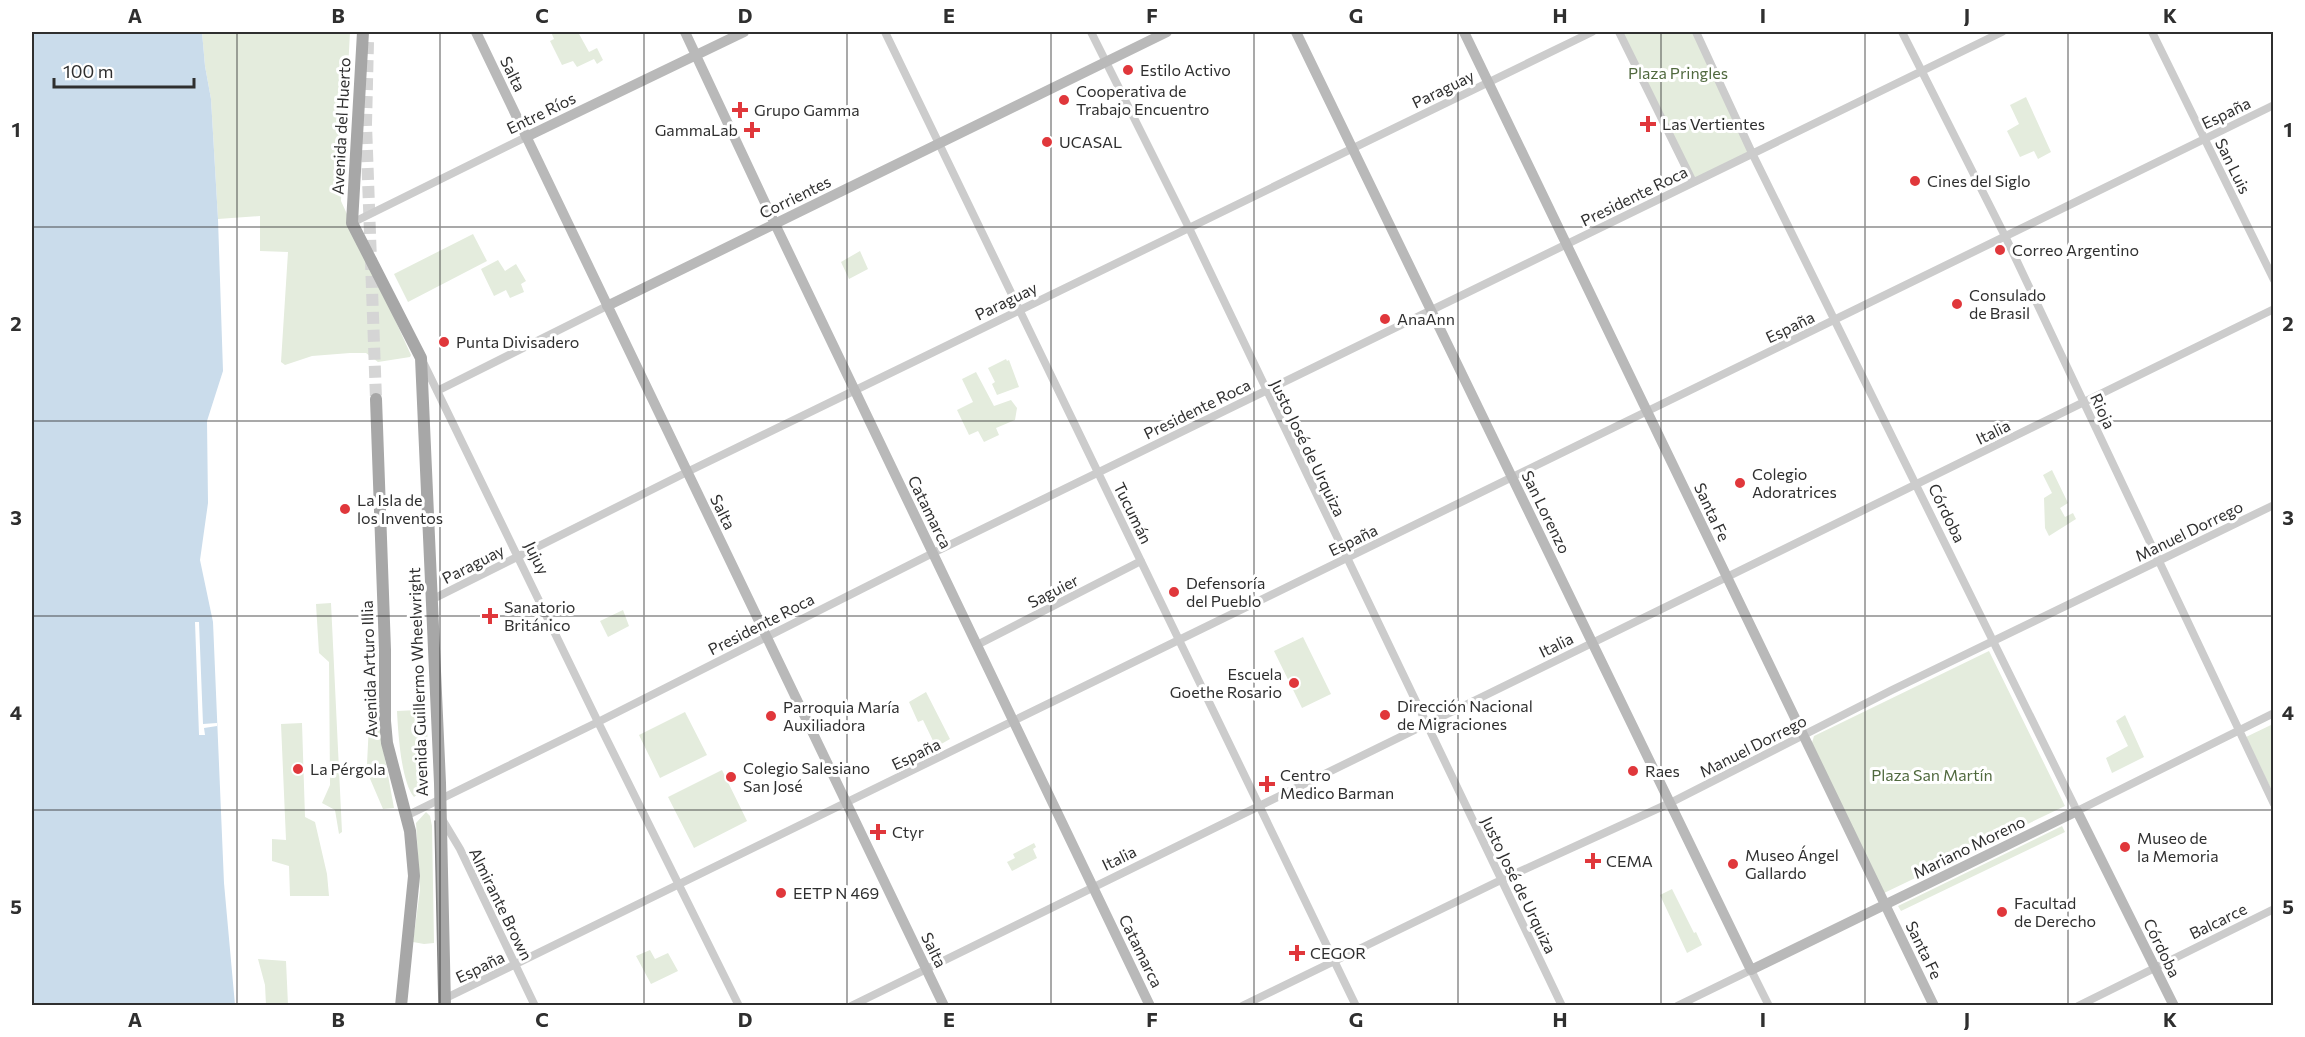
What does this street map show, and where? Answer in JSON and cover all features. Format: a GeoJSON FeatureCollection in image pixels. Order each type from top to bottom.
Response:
{"type":"FeatureCollection","features":[{"type":"Feature","properties":{"kind":"main road","name":"Avenida del Huerto"},"geometry":{"type":"LineString","coordinates":[[352,223],[363,32]]}},
{"type":"Feature","properties":{"kind":"main road","name":"Salta"},"geometry":{"type":"LineString","coordinates":[[476,32],[944,1005]]}},
{"type":"Feature","properties":{"kind":"main road","name":"Catamarca"},"geometry":{"type":"LineString","coordinates":[[685,32],[1150,1005]]}},
{"type":"Feature","properties":{"kind":"main road","name":"Entre Ríos"},"geometry":{"type":"LineString","coordinates":[[526,137],[744,32]]}},
{"type":"Feature","properties":{"kind":"main road","name":"Corrientes"},"geometry":{"type":"LineString","coordinates":[[607,306],[1167,32]]}},
{"type":"Feature","properties":{"kind":"main road","name":"San Lorenzo"},"geometry":{"type":"LineString","coordinates":[[1296,32],[1751,969]]}},
{"type":"Feature","properties":{"kind":"main road","name":"Santa Fe"},"geometry":{"type":"LineString","coordinates":[[1464,32],[1934,1005]]}},
{"type":"Feature","properties":{"kind":"main road","name":"Jujuy"},"geometry":{"type":"LineString","coordinates":[[352,223],[421,358]]}},
{"type":"Feature","properties":{"kind":"main road","name":"Avenida Guillermo Wheelwright"},"geometry":{"type":"LineString","coordinates":[[421,358],[440,783],[444,1002]]}},
{"type":"Feature","properties":{"kind":"main road","name":"Avenida Arturo Illia"},"geometry":{"type":"LineString","coordinates":[[376,399],[385,650],[385,721],[387,742],[411,839],[414,876],[400,1005]]}},
{"type":"Feature","properties":{"kind":"main road","name":"Mariano Moreno"},"geometry":{"type":"LineString","coordinates":[[1751,969],[2078,811]]}},
{"type":"Feature","properties":{"kind":"main road","name":"Córdoba"},"geometry":{"type":"LineString","coordinates":[[2078,811],[2174,1005]]}},
{"type":"Feature","properties":{"kind":"street","name":"Tucumán"},"geometry":{"type":"LineString","coordinates":[[885,32],[1356,1005]]}},
{"type":"Feature","properties":{"kind":"street","name":"Justo José de Urquiza"},"geometry":{"type":"LineString","coordinates":[[1091,32],[1189,228],[1562,1005]]}},
{"type":"Feature","properties":{"kind":"street","name":"Paraguay"},"geometry":{"type":"LineString","coordinates":[[433,600],[687,472],[1592,32]]}},
{"type":"Feature","properties":{"kind":"street"},"geometry":{"type":"LineString","coordinates":[[1619,32],[1693,182]]}},
{"type":"Feature","properties":{"kind":"street","name":"Córdoba"},"geometry":{"type":"LineString","coordinates":[[1696,32],[1752,153],[2078,811]]}},
{"type":"Feature","properties":{"kind":"street","name":"Rioja"},"geometry":{"type":"LineString","coordinates":[[1902,32],[2005,236],[2274,804]]}},
{"type":"Feature","properties":{"kind":"street","name":"Presidente Roca"},"geometry":{"type":"LineString","coordinates":[[406,816],[933,553],[2002,32]]}},
{"type":"Feature","properties":{"kind":"street","name":"San Luis"},"geometry":{"type":"LineString","coordinates":[[2152,32],[2274,280]]}},
{"type":"Feature","properties":{"kind":"street","name":"España"},"geometry":{"type":"LineString","coordinates":[[444,1002],[515,964],[847,804],[2274,105]]}},
{"type":"Feature","properties":{"kind":"street","name":"Entre Ríos"},"geometry":{"type":"LineString","coordinates":[[352,223],[526,137]]}},
{"type":"Feature","properties":{"kind":"street","name":"Corrientes"},"geometry":{"type":"LineString","coordinates":[[437,391],[607,306]]}},
{"type":"Feature","properties":{"kind":"street","name":"Italia"},"geometry":{"type":"LineString","coordinates":[[851,1005],[2274,309]]}},
{"type":"Feature","properties":{"kind":"street","name":"Jujuy"},"geometry":{"type":"LineString","coordinates":[[421,358],[739,1005]]}},
{"type":"Feature","properties":{"kind":"street","name":"Manuel Dorrego"},"geometry":{"type":"LineString","coordinates":[[1242,1005],[1502,880],[1670,803],[1994,641],[2274,505]]}},
{"type":"Feature","properties":{"kind":"street","name":"Saguier"},"geometry":{"type":"LineString","coordinates":[[977,645],[1141,561]]}},
{"type":"Feature","properties":{"kind":"street","name":"Mariano Moreno"},"geometry":{"type":"LineString","coordinates":[[2078,811],[2274,713]]}},
{"type":"Feature","properties":{"kind":"street","name":"Almirante Brown"},"geometry":{"type":"LineString","coordinates":[[439,815],[460,849],[535,1005]]}},
{"type":"Feature","properties":{"kind":"street","name":"Balcarce"},"geometry":{"type":"LineString","coordinates":[[2078,1005],[2274,909]]}},
{"type":"Feature","properties":{"kind":"street","name":"Mariano Moreno"},"geometry":{"type":"LineString","coordinates":[[1677,1005],[1751,969]]}},
{"type":"Feature","properties":{"kind":"street","name":"San Lorenzo"},"geometry":{"type":"LineString","coordinates":[[1751,969],[1769,1005]]}},
{"type":"Feature","properties":{"kind":"green space"},"geometry":{"type":"Polygon","coordinates":[[[202,32],[350,32],[341,201],[410,357],[378,362],[366,353],[350,353],[312,356],[285,365],[281,362],[288,252],[260,251],[260,216],[218,219],[211,99],[202,32]]]}},
{"type":"Feature","properties":{"kind":"green space"},"geometry":{"type":"Polygon","coordinates":[[[551,32],[578,32],[589,52],[597,48],[603,60],[597,64],[594,59],[577,67],[573,61],[562,65],[550,41],[554,39],[551,32]]]}},
{"type":"Feature","properties":{"kind":"green space","name":"Plaza Pringles"},"geometry":{"type":"Polygon","coordinates":[[[1619,32],[1696,32],[1752,153],[1693,182],[1619,32]]]}},
{"type":"Feature","properties":{"kind":"green space"},"geometry":{"type":"Polygon","coordinates":[[[2026,97],[2051,152],[2038,159],[2034,151],[2020,157],[2007,131],[2019,124],[2010,105],[2026,97]]]}},
{"type":"Feature","properties":{"kind":"green space"},"geometry":{"type":"Polygon","coordinates":[[[473,234],[487,261],[408,302],[394,274],[473,234]]]}},
{"type":"Feature","properties":{"kind":"green space"},"geometry":{"type":"Polygon","coordinates":[[[860,251],[868,269],[849,279],[841,262],[860,251]]]}},
{"type":"Feature","properties":{"kind":"green space"},"geometry":{"type":"Polygon","coordinates":[[[498,260],[505,271],[516,264],[526,281],[521,284],[524,292],[510,298],[506,290],[494,296],[481,269],[498,260]]]}},
{"type":"Feature","properties":{"kind":"green space"},"geometry":{"type":"Polygon","coordinates":[[[1006,359],[1009,360],[1019,387],[997,395],[992,384],[995,382],[988,368],[1006,359]]]}},
{"type":"Feature","properties":{"kind":"green space"},"geometry":{"type":"Polygon","coordinates":[[[976,372],[994,406],[1011,400],[1017,408],[1015,420],[996,428],[999,435],[984,442],[978,431],[969,435],[957,410],[973,402],[962,379],[976,372]]]}},
{"type":"Feature","properties":{"kind":"green space"},"geometry":{"type":"Polygon","coordinates":[[[2052,470],[2068,503],[2060,508],[2065,517],[2073,513],[2076,519],[2049,536],[2045,528],[2044,498],[2052,493],[2043,475],[2052,470]]]}},
{"type":"Feature","properties":{"kind":"green space"},"geometry":{"type":"Polygon","coordinates":[[[331,603],[342,832],[339,834],[335,810],[322,803],[330,785],[329,662],[319,653],[316,604],[331,603]]]}},
{"type":"Feature","properties":{"kind":"green space"},"geometry":{"type":"Polygon","coordinates":[[[623,610],[629,626],[608,637],[600,621],[623,610]]]}},
{"type":"Feature","properties":{"kind":"green space"},"geometry":{"type":"Polygon","coordinates":[[[1303,637],[1331,694],[1302,708],[1274,651],[1303,637]]]}},
{"type":"Feature","properties":{"kind":"green space","name":"Plaza San Martín"},"geometry":{"type":"Polygon","coordinates":[[[1989,651],[2065,806],[1882,894],[1811,746],[1814,736],[1989,651]]]}},
{"type":"Feature","properties":{"kind":"green space"},"geometry":{"type":"Polygon","coordinates":[[[371,684],[374,684],[376,710],[394,808],[383,809],[368,774],[371,684]]]}},
{"type":"Feature","properties":{"kind":"green space"},"geometry":{"type":"Polygon","coordinates":[[[926,692],[950,739],[936,747],[923,720],[918,722],[909,702],[926,692]]]}},
{"type":"Feature","properties":{"kind":"green space"},"geometry":{"type":"Polygon","coordinates":[[[427,702],[428,786],[414,797],[403,768],[397,711],[418,710],[421,703],[427,702]]]}},
{"type":"Feature","properties":{"kind":"green space"},"geometry":{"type":"Polygon","coordinates":[[[685,712],[707,755],[660,778],[639,735],[685,712]]]}},
{"type":"Feature","properties":{"kind":"green space"},"geometry":{"type":"Polygon","coordinates":[[[2125,715],[2144,757],[2112,773],[2106,758],[2128,746],[2116,721],[2125,715]]]}},
{"type":"Feature","properties":{"kind":"green space"},"geometry":{"type":"Polygon","coordinates":[[[302,723],[305,817],[315,822],[327,874],[329,896],[290,896],[289,866],[272,861],[272,839],[286,840],[281,724],[302,723]]]}},
{"type":"Feature","properties":{"kind":"green space"},"geometry":{"type":"Polygon","coordinates":[[[2273,724],[2273,793],[2246,737],[2273,724]]]}},
{"type":"Feature","properties":{"kind":"green space"},"geometry":{"type":"Polygon","coordinates":[[[722,770],[747,821],[694,848],[668,797],[722,770]]]}},
{"type":"Feature","properties":{"kind":"green space"},"geometry":{"type":"Polygon","coordinates":[[[426,812],[430,816],[432,826],[434,943],[424,944],[413,942],[420,890],[416,823],[426,812]]]}},
{"type":"Feature","properties":{"kind":"green space"},"geometry":{"type":"Polygon","coordinates":[[[2062,826],[2065,832],[1901,911],[1898,906],[2062,826]]]}},
{"type":"Feature","properties":{"kind":"green space"},"geometry":{"type":"Polygon","coordinates":[[[1034,843],[1036,847],[1033,849],[1037,858],[1012,871],[1007,862],[1015,858],[1013,854],[1034,843]]]}},
{"type":"Feature","properties":{"kind":"green space"},"geometry":{"type":"Polygon","coordinates":[[[1672,889],[1702,945],[1687,953],[1660,895],[1672,889]]]}},
{"type":"Feature","properties":{"kind":"green space"},"geometry":{"type":"Polygon","coordinates":[[[650,950],[655,959],[668,953],[678,971],[651,984],[636,956],[650,950]]]}},
{"type":"Feature","properties":{"kind":"green space"},"geometry":{"type":"Polygon","coordinates":[[[258,959],[286,961],[288,1005],[266,1005],[265,985],[258,959]]]}},
{"type":"Feature","properties":{"kind":"water"},"geometry":{"type":"Polygon","coordinates":[[[32,32],[202,32],[211,99],[223,371],[207,421],[208,503],[200,560],[213,622],[224,883],[235,1005],[32,1005],[32,32]]]}},
{"type":"Feature","properties":{"kind":"pier"},"geometry":{"type":"Polygon","coordinates":[[[195,622],[199,622],[203,724],[217,723],[217,726],[204,728],[205,735],[199,735],[195,622]]]}},
{"type":"Feature","properties":{"kind":"tunnel"},"geometry":{"type":"LineString","coordinates":[[368,42],[366,124],[376,399]]}},
{"type":"Feature","properties":{"kind":"tram line"},"geometry":{"type":"LineString","coordinates":[[435,821],[439,1006]]}},
{"type":"Feature","properties":{"kind":"place","name":"Estilo Activo"},"geometry":{"type":"Point","coordinates":[1128,70]}},
{"type":"Feature","properties":{"kind":"place","name":"Cooperativa de Trabajo Encuentro"},"geometry":{"type":"Point","coordinates":[1064,100]}},
{"type":"Feature","properties":{"kind":"place","name":"Grupo Gamma"},"geometry":{"type":"Point","coordinates":[740,110]}},
{"type":"Feature","properties":{"kind":"place","name":"Las Vertientes"},"geometry":{"type":"Point","coordinates":[1648,124]}},
{"type":"Feature","properties":{"kind":"place","name":"GammaLab"},"geometry":{"type":"Point","coordinates":[752,130]}},
{"type":"Feature","properties":{"kind":"place","name":"UCASAL"},"geometry":{"type":"Point","coordinates":[1047,142]}},
{"type":"Feature","properties":{"kind":"place","name":"Cines del Siglo"},"geometry":{"type":"Point","coordinates":[1915,181]}},
{"type":"Feature","properties":{"kind":"place","name":"Correo Argentino"},"geometry":{"type":"Point","coordinates":[2000,250]}},
{"type":"Feature","properties":{"kind":"place","name":"Consulado de Brasil"},"geometry":{"type":"Point","coordinates":[1957,304]}},
{"type":"Feature","properties":{"kind":"place","name":"AnaAnn"},"geometry":{"type":"Point","coordinates":[1385,319]}},
{"type":"Feature","properties":{"kind":"place","name":"Punta Divisadero"},"geometry":{"type":"Point","coordinates":[444,342]}},
{"type":"Feature","properties":{"kind":"place","name":"Colegio Adoratrices"},"geometry":{"type":"Point","coordinates":[1740,483]}},
{"type":"Feature","properties":{"kind":"place","name":"La Isla de los Inventos"},"geometry":{"type":"Point","coordinates":[345,509]}},
{"type":"Feature","properties":{"kind":"place","name":"Defensoría del Pueblo"},"geometry":{"type":"Point","coordinates":[1174,592]}},
{"type":"Feature","properties":{"kind":"place","name":"Sanatorio Británico"},"geometry":{"type":"Point","coordinates":[490,616]}},
{"type":"Feature","properties":{"kind":"place","name":"Escuela Goethe Rosario"},"geometry":{"type":"Point","coordinates":[1294,683]}},
{"type":"Feature","properties":{"kind":"place","name":"Dirección Nacional de Migraciones"},"geometry":{"type":"Point","coordinates":[1385,715]}},
{"type":"Feature","properties":{"kind":"place","name":"Parroquia María Auxiliadora"},"geometry":{"type":"Point","coordinates":[771,716]}},
{"type":"Feature","properties":{"kind":"place","name":"La Pérgola"},"geometry":{"type":"Point","coordinates":[298,769]}},
{"type":"Feature","properties":{"kind":"place","name":"Raes"},"geometry":{"type":"Point","coordinates":[1633,771]}},
{"type":"Feature","properties":{"kind":"place","name":"Colegio Salesiano San José"},"geometry":{"type":"Point","coordinates":[731,777]}},
{"type":"Feature","properties":{"kind":"place","name":"Centro Medico Barman"},"geometry":{"type":"Point","coordinates":[1267,784]}},
{"type":"Feature","properties":{"kind":"place","name":"Ctyr"},"geometry":{"type":"Point","coordinates":[878,832]}},
{"type":"Feature","properties":{"kind":"place","name":"Museo de la Memoria"},"geometry":{"type":"Point","coordinates":[2125,847]}},
{"type":"Feature","properties":{"kind":"place","name":"CEMA"},"geometry":{"type":"Point","coordinates":[1593,861]}},
{"type":"Feature","properties":{"kind":"place","name":"Museo Ángel Gallardo"},"geometry":{"type":"Point","coordinates":[1733,864]}},
{"type":"Feature","properties":{"kind":"place","name":"EETP N 469"},"geometry":{"type":"Point","coordinates":[781,893]}},
{"type":"Feature","properties":{"kind":"place","name":"Facultad de Derecho"},"geometry":{"type":"Point","coordinates":[2002,912]}},
{"type":"Feature","properties":{"kind":"place","name":"CEGOR"},"geometry":{"type":"Point","coordinates":[1297,953]}}]}
